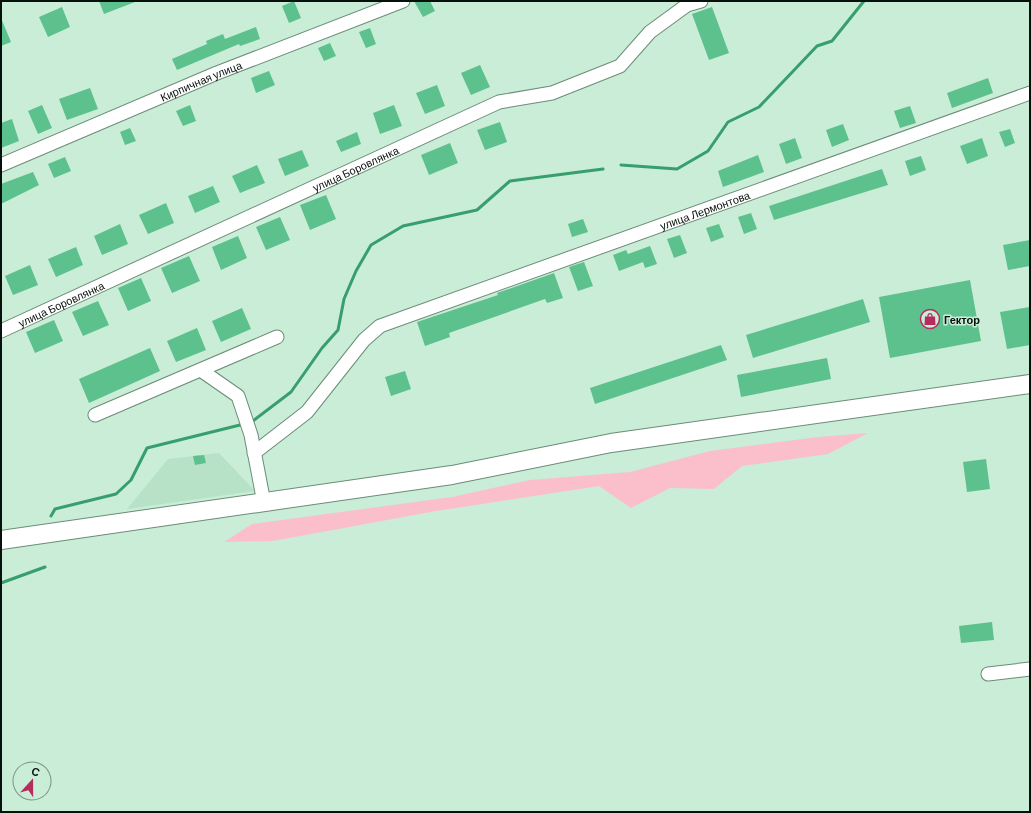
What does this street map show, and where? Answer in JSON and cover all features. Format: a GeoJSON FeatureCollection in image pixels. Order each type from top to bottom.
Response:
{"type":"FeatureCollection","features":[{"type":"Feature","properties":{"kind":"main road"},"geometry":{"type":"LineString","coordinates":[[1,540],[452,475],[611,443],[1030,384]]}},
{"type":"Feature","properties":{"kind":"street","name":"Кирпичная улица"},"geometry":{"type":"LineString","coordinates":[[1,165],[217,73],[403,1]]}},
{"type":"Feature","properties":{"kind":"street","name":"улица Боровлянка"},"geometry":{"type":"LineString","coordinates":[[1,331],[499,102],[552,94],[620,66],[650,32],[687,4],[701,1]]}},
{"type":"Feature","properties":{"kind":"street","name":"улица Лермонтова"},"geometry":{"type":"LineString","coordinates":[[254,453],[307,412],[364,340],[380,326],[1030,93]]}},
{"type":"Feature","properties":{"kind":"street"},"geometry":{"type":"LineString","coordinates":[[95,415],[202,371],[277,337]]}},
{"type":"Feature","properties":{"kind":"street"},"geometry":{"type":"LineString","coordinates":[[202,371],[238,396],[251,435],[264,503]]}},
{"type":"Feature","properties":{"kind":"street"},"geometry":{"type":"LineString","coordinates":[[988,674],[1030,669]]}},
{"type":"Feature","properties":{"kind":"shaded area"},"geometry":{"type":"Polygon","coordinates":[[[868,433],[828,454],[742,466],[714,489],[670,488],[631,508],[599,486],[436,511],[273,541],[224,542],[252,524],[452,497],[530,480],[630,472],[710,451],[818,437],[868,433]]]}},
{"type":"Feature","properties":{"kind":"shaded area"},"geometry":{"type":"Polygon","coordinates":[[[219,453],[255,491],[127,509],[168,459],[219,453]]]}},
{"type":"Feature","properties":{"kind":"building"},"geometry":{"type":"Polygon","coordinates":[[[99,1],[135,1],[135,2],[104,14],[99,1]]]}},
{"type":"Feature","properties":{"kind":"building"},"geometry":{"type":"Polygon","coordinates":[[[294,1],[301,18],[289,23],[282,6],[294,1]]]}},
{"type":"Feature","properties":{"kind":"building"},"geometry":{"type":"Polygon","coordinates":[[[414,1],[430,1],[435,11],[423,17],[414,1]]]}},
{"type":"Feature","properties":{"kind":"building"},"geometry":{"type":"Polygon","coordinates":[[[62,7],[70,27],[48,37],[39,17],[62,7]]]}},
{"type":"Feature","properties":{"kind":"building"},"geometry":{"type":"Polygon","coordinates":[[[712,7],[729,53],[709,60],[692,14],[712,7]]]}},
{"type":"Feature","properties":{"kind":"building"},"geometry":{"type":"Polygon","coordinates":[[[1,18],[11,42],[1,46],[1,18]]]}},
{"type":"Feature","properties":{"kind":"building"},"geometry":{"type":"Polygon","coordinates":[[[256,27],[260,39],[240,46],[239,44],[177,70],[172,59],[207,44],[206,41],[223,34],[225,39],[256,27]]]}},
{"type":"Feature","properties":{"kind":"building"},"geometry":{"type":"Polygon","coordinates":[[[370,28],[376,44],[366,48],[359,32],[370,28]]]}},
{"type":"Feature","properties":{"kind":"building"},"geometry":{"type":"Polygon","coordinates":[[[330,43],[336,56],[324,61],[318,48],[330,43]]]}},
{"type":"Feature","properties":{"kind":"building"},"geometry":{"type":"Polygon","coordinates":[[[480,65],[490,87],[471,95],[461,73],[480,65]]]}},
{"type":"Feature","properties":{"kind":"building"},"geometry":{"type":"Polygon","coordinates":[[[269,71],[275,85],[256,93],[251,78],[269,71]]]}},
{"type":"Feature","properties":{"kind":"building"},"geometry":{"type":"Polygon","coordinates":[[[988,78],[993,93],[952,108],[947,93],[988,78]]]}},
{"type":"Feature","properties":{"kind":"building"},"geometry":{"type":"Polygon","coordinates":[[[437,85],[445,106],[425,114],[416,93],[437,85]]]}},
{"type":"Feature","properties":{"kind":"building"},"geometry":{"type":"Polygon","coordinates":[[[90,88],[98,109],[67,120],[59,99],[90,88]]]}},
{"type":"Feature","properties":{"kind":"building"},"geometry":{"type":"Polygon","coordinates":[[[42,105],[52,128],[38,134],[28,111],[42,105]]]}},
{"type":"Feature","properties":{"kind":"building"},"geometry":{"type":"Polygon","coordinates":[[[190,105],[196,121],[183,126],[176,111],[190,105]]]}},
{"type":"Feature","properties":{"kind":"building"},"geometry":{"type":"Polygon","coordinates":[[[394,105],[402,126],[380,134],[373,113],[394,105]]]}},
{"type":"Feature","properties":{"kind":"building"},"geometry":{"type":"Polygon","coordinates":[[[910,106],[916,123],[900,128],[894,111],[910,106]]]}},
{"type":"Feature","properties":{"kind":"building"},"geometry":{"type":"Polygon","coordinates":[[[12,119],[19,141],[1,148],[1,123],[12,119]]]}},
{"type":"Feature","properties":{"kind":"building"},"geometry":{"type":"Polygon","coordinates":[[[500,122],[507,142],[485,150],[477,130],[500,122]]]}},
{"type":"Feature","properties":{"kind":"building"},"geometry":{"type":"Polygon","coordinates":[[[843,124],[849,140],[832,147],[826,130],[843,124]]]}},
{"type":"Feature","properties":{"kind":"building"},"geometry":{"type":"Polygon","coordinates":[[[130,128],[136,141],[125,145],[120,132],[130,128]]]}},
{"type":"Feature","properties":{"kind":"building"},"geometry":{"type":"Polygon","coordinates":[[[1010,129],[1015,143],[1005,147],[999,132],[1010,129]]]}},
{"type":"Feature","properties":{"kind":"building"},"geometry":{"type":"Polygon","coordinates":[[[357,132],[361,144],[341,152],[336,141],[357,132]]]}},
{"type":"Feature","properties":{"kind":"building"},"geometry":{"type":"Polygon","coordinates":[[[795,138],[802,158],[786,164],[779,144],[795,138]]]}},
{"type":"Feature","properties":{"kind":"building"},"geometry":{"type":"Polygon","coordinates":[[[982,138],[988,156],[967,164],[960,146],[982,138]]]}},
{"type":"Feature","properties":{"kind":"building"},"geometry":{"type":"Polygon","coordinates":[[[450,143],[458,163],[429,175],[421,155],[450,143]]]}},
{"type":"Feature","properties":{"kind":"building"},"geometry":{"type":"Polygon","coordinates":[[[302,150],[309,166],[285,176],[278,159],[302,150]]]}},
{"type":"Feature","properties":{"kind":"building"},"geometry":{"type":"Polygon","coordinates":[[[758,155],[764,172],[723,187],[718,171],[758,155]]]}},
{"type":"Feature","properties":{"kind":"building"},"geometry":{"type":"Polygon","coordinates":[[[921,156],[926,170],[910,176],[905,161],[921,156]]]}},
{"type":"Feature","properties":{"kind":"building"},"geometry":{"type":"Polygon","coordinates":[[[65,157],[71,171],[54,178],[48,164],[65,157]]]}},
{"type":"Feature","properties":{"kind":"building"},"geometry":{"type":"Polygon","coordinates":[[[257,165],[265,183],[240,193],[232,176],[257,165]]]}},
{"type":"Feature","properties":{"kind":"building"},"geometry":{"type":"Polygon","coordinates":[[[882,169],[888,185],[774,220],[769,206],[882,169]]]}},
{"type":"Feature","properties":{"kind":"building"},"geometry":{"type":"Polygon","coordinates":[[[33,172],[39,185],[1,204],[1,184],[33,172]]]}},
{"type":"Feature","properties":{"kind":"building"},"geometry":{"type":"Polygon","coordinates":[[[213,186],[220,202],[195,213],[188,196],[213,186]]]}},
{"type":"Feature","properties":{"kind":"building"},"geometry":{"type":"Polygon","coordinates":[[[326,195],[336,219],[310,230],[300,205],[326,195]]]}},
{"type":"Feature","properties":{"kind":"building"},"geometry":{"type":"Polygon","coordinates":[[[166,203],[174,223],[148,234],[139,215],[166,203]]]}},
{"type":"Feature","properties":{"kind":"building"},"geometry":{"type":"Polygon","coordinates":[[[751,213],[757,229],[744,234],[738,217],[751,213]]]}},
{"type":"Feature","properties":{"kind":"building"},"geometry":{"type":"Polygon","coordinates":[[[280,217],[290,240],[266,250],[256,227],[280,217]]]}},
{"type":"Feature","properties":{"kind":"building"},"geometry":{"type":"Polygon","coordinates":[[[583,219],[588,232],[572,237],[568,224],[583,219]]]}},
{"type":"Feature","properties":{"kind":"building"},"geometry":{"type":"Polygon","coordinates":[[[120,224],[128,244],[102,255],[94,236],[120,224]]]}},
{"type":"Feature","properties":{"kind":"building"},"geometry":{"type":"Polygon","coordinates":[[[719,224],[724,237],[711,242],[706,228],[719,224]]]}},
{"type":"Feature","properties":{"kind":"building"},"geometry":{"type":"Polygon","coordinates":[[[680,235],[687,253],[674,258],[667,239],[680,235]]]}},
{"type":"Feature","properties":{"kind":"building"},"geometry":{"type":"Polygon","coordinates":[[[238,236],[247,258],[221,270],[212,247],[238,236]]]}},
{"type":"Feature","properties":{"kind":"building"},"geometry":{"type":"Polygon","coordinates":[[[1030,240],[1030,266],[1008,270],[1003,245],[1030,240]]]}},
{"type":"Feature","properties":{"kind":"building"},"geometry":{"type":"Polygon","coordinates":[[[650,246],[657,264],[645,268],[643,262],[619,271],[613,255],[626,250],[628,254],[650,246]]]}},
{"type":"Feature","properties":{"kind":"building"},"geometry":{"type":"Polygon","coordinates":[[[76,247],[83,265],[56,277],[48,259],[76,247]]]}},
{"type":"Feature","properties":{"kind":"building"},"geometry":{"type":"Polygon","coordinates":[[[189,256],[200,281],[172,293],[161,268],[189,256]]]}},
{"type":"Feature","properties":{"kind":"building"},"geometry":{"type":"Polygon","coordinates":[[[584,262],[593,286],[578,291],[569,267],[584,262]]]}},
{"type":"Feature","properties":{"kind":"building"},"geometry":{"type":"Polygon","coordinates":[[[30,265],[38,285],[13,295],[5,276],[30,265]]]}},
{"type":"Feature","properties":{"kind":"building"},"geometry":{"type":"Polygon","coordinates":[[[554,273],[563,298],[547,303],[545,299],[449,333],[450,337],[425,346],[417,322],[498,295],[497,293],[554,273]]]}},
{"type":"Feature","properties":{"kind":"building"},"geometry":{"type":"Polygon","coordinates":[[[141,278],[151,301],[128,311],[118,288],[141,278]]]}},
{"type":"Feature","properties":{"kind":"building","name":"Гектор"},"geometry":{"type":"Polygon","coordinates":[[[970,280],[981,341],[890,358],[879,297],[970,280]]]}},
{"type":"Feature","properties":{"kind":"building"},"geometry":{"type":"Polygon","coordinates":[[[863,299],[870,322],[753,358],[746,335],[863,299]]]}},
{"type":"Feature","properties":{"kind":"building"},"geometry":{"type":"Polygon","coordinates":[[[98,301],[109,325],[83,336],[72,312],[98,301]]]}},
{"type":"Feature","properties":{"kind":"building"},"geometry":{"type":"Polygon","coordinates":[[[1030,307],[1030,345],[1007,349],[1000,312],[1030,307]]]}},
{"type":"Feature","properties":{"kind":"building"},"geometry":{"type":"Polygon","coordinates":[[[242,308],[251,329],[221,342],[212,321],[242,308]]]}},
{"type":"Feature","properties":{"kind":"building"},"geometry":{"type":"Polygon","coordinates":[[[54,320],[63,341],[35,353],[26,332],[54,320]]]}},
{"type":"Feature","properties":{"kind":"building"},"geometry":{"type":"Polygon","coordinates":[[[197,328],[206,350],[176,362],[167,341],[197,328]]]}},
{"type":"Feature","properties":{"kind":"building"},"geometry":{"type":"Polygon","coordinates":[[[721,345],[727,360],[595,404],[590,388],[721,345]]]}},
{"type":"Feature","properties":{"kind":"building"},"geometry":{"type":"Polygon","coordinates":[[[150,348],[160,371],[89,403],[79,379],[150,348]]]}},
{"type":"Feature","properties":{"kind":"building"},"geometry":{"type":"Polygon","coordinates":[[[827,358],[831,379],[741,397],[737,375],[827,358]]]}},
{"type":"Feature","properties":{"kind":"building"},"geometry":{"type":"Polygon","coordinates":[[[405,371],[411,389],[391,396],[385,377],[405,371]]]}},
{"type":"Feature","properties":{"kind":"building"},"geometry":{"type":"Polygon","coordinates":[[[204,455],[206,463],[195,465],[193,456],[204,455]]]}},
{"type":"Feature","properties":{"kind":"building"},"geometry":{"type":"Polygon","coordinates":[[[986,459],[990,489],[967,492],[963,462],[986,459]]]}},
{"type":"Feature","properties":{"kind":"building"},"geometry":{"type":"Polygon","coordinates":[[[992,622],[994,640],[961,643],[959,626],[992,622]]]}},
{"type":"Feature","properties":{"kind":"waterway"},"geometry":{"type":"LineString","coordinates":[[621,165],[677,169],[708,151],[728,122],[759,107],[817,46],[832,41],[864,1]]}},
{"type":"Feature","properties":{"kind":"waterway"},"geometry":{"type":"LineString","coordinates":[[253,421],[291,392],[322,348],[338,330],[344,299],[356,271],[371,245],[403,226],[477,210],[510,181],[603,169]]}},
{"type":"Feature","properties":{"kind":"waterway"},"geometry":{"type":"LineString","coordinates":[[51,516],[55,509],[116,494],[131,480],[147,448],[240,425]]}},
{"type":"Feature","properties":{"kind":"waterway"},"geometry":{"type":"LineString","coordinates":[[1,583],[45,567]]}},
{"type":"Feature","properties":{"kind":"place","name":"Гектор"},"geometry":{"type":"Point","coordinates":[930,319]}}]}
